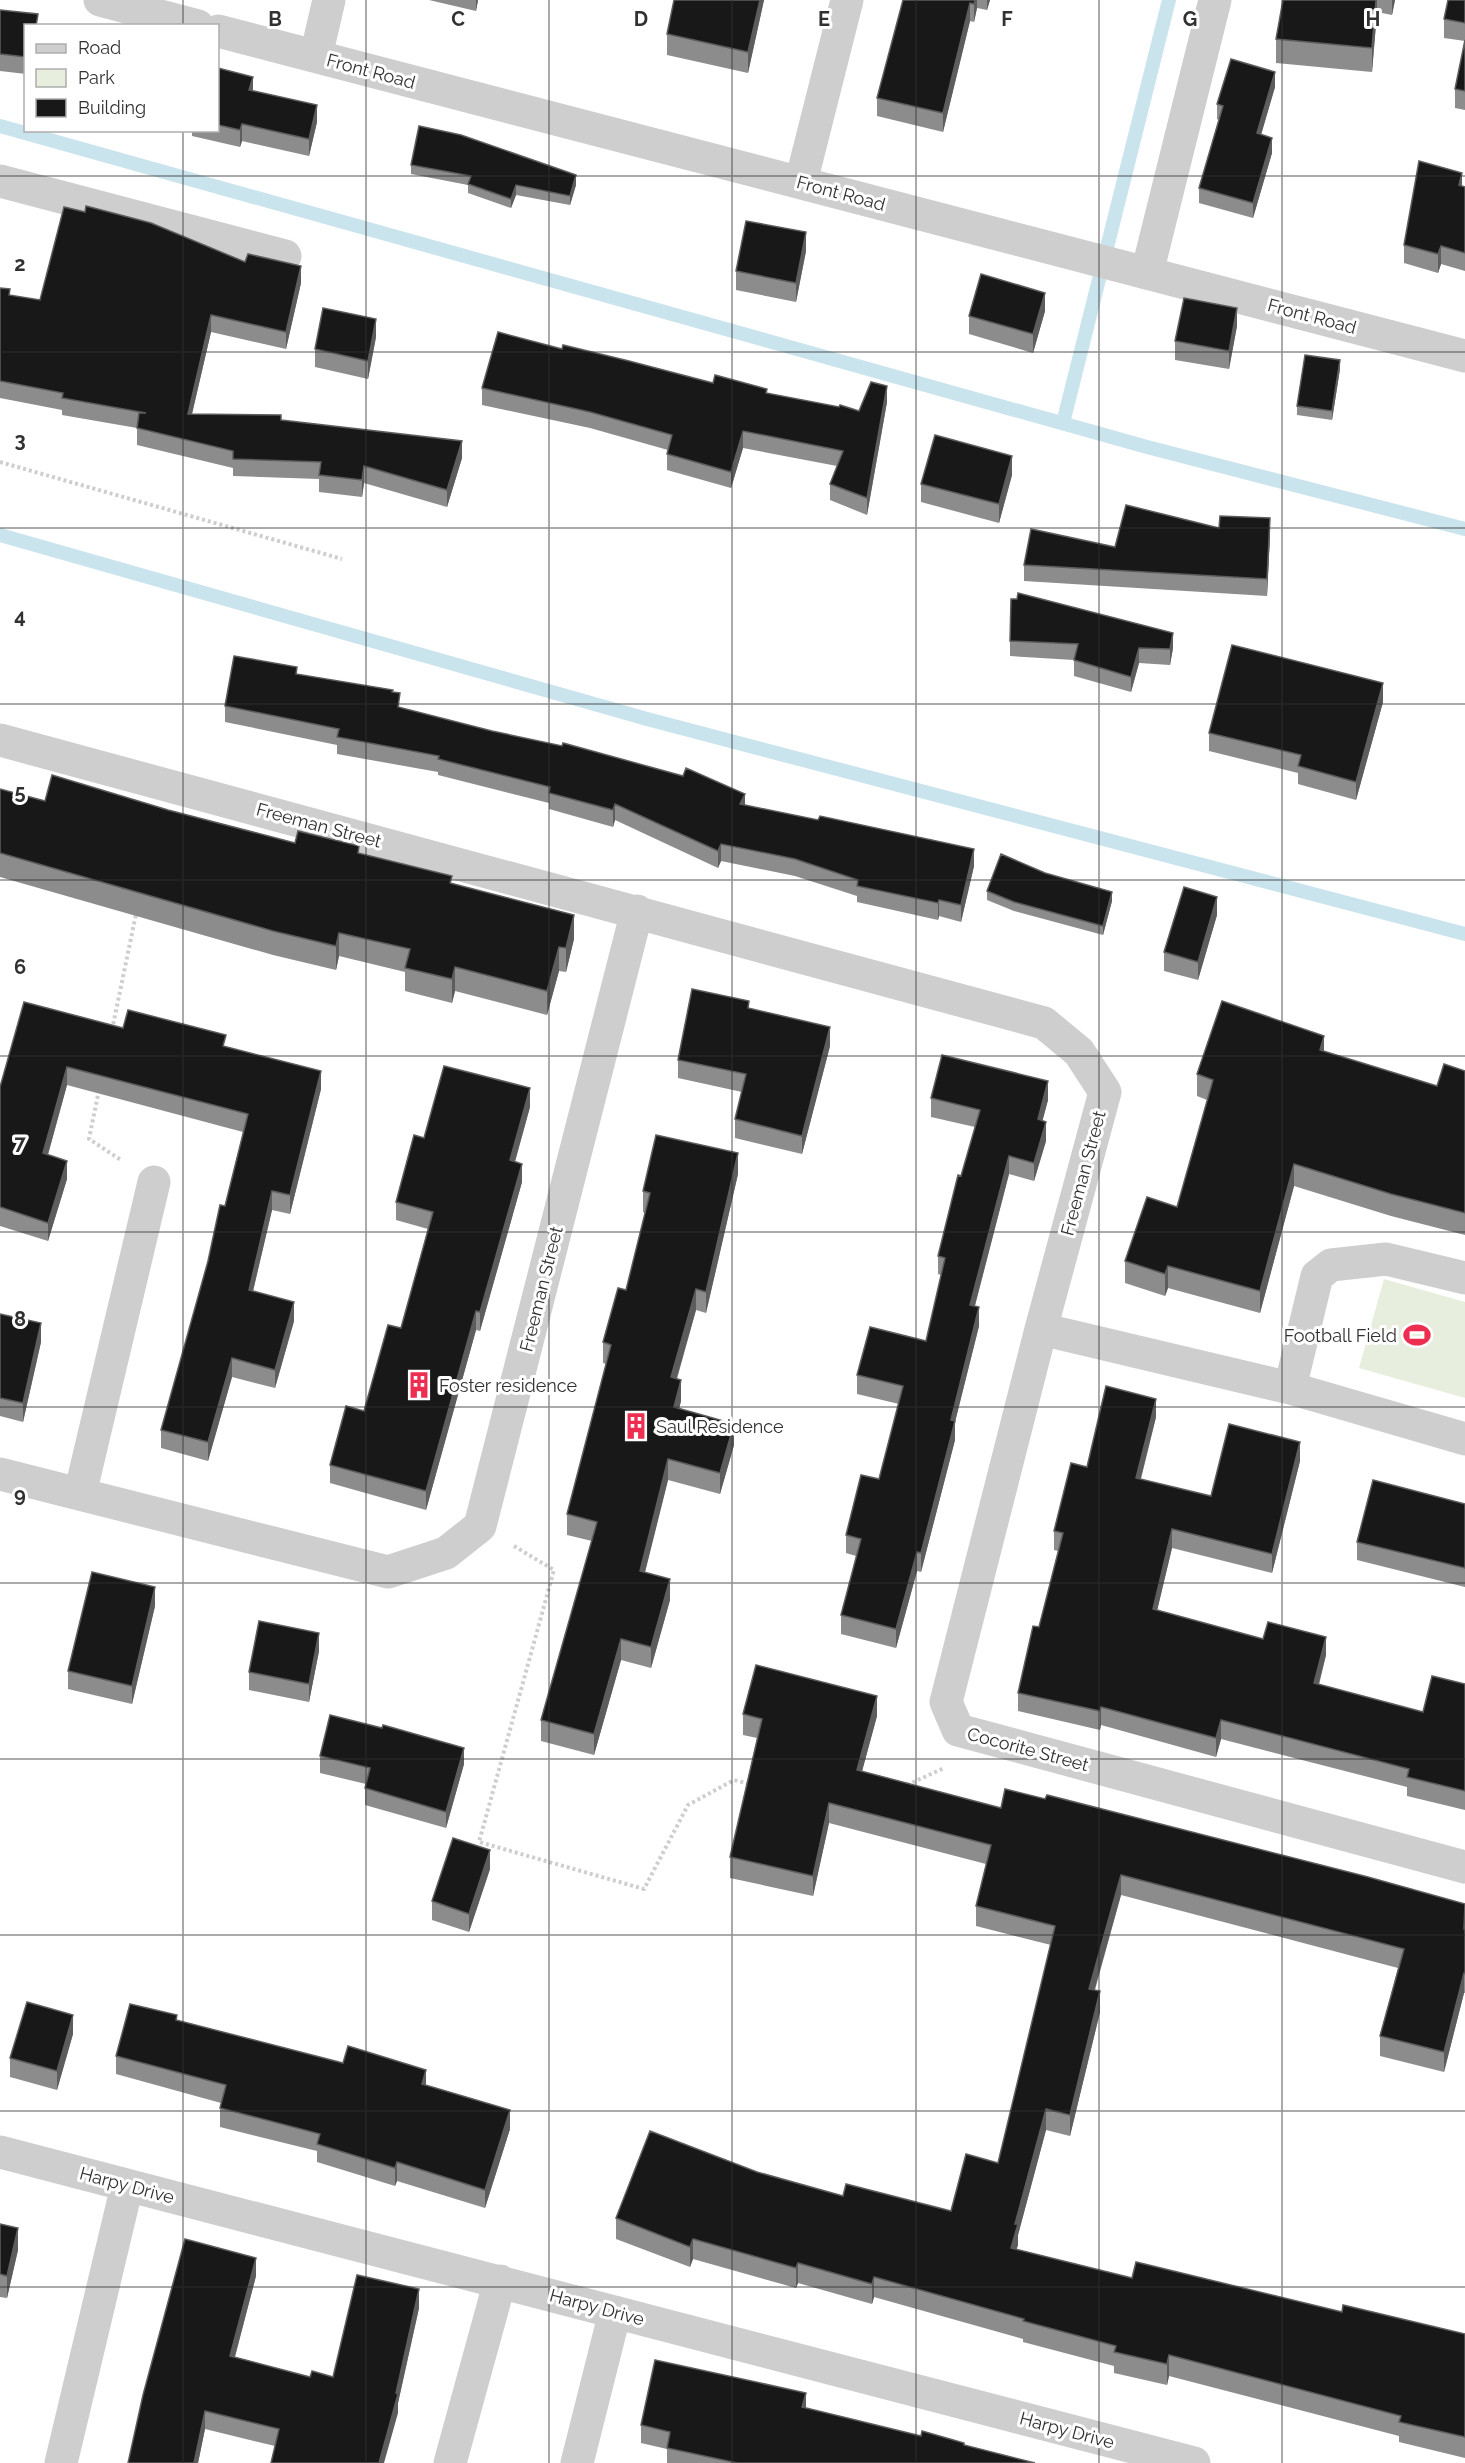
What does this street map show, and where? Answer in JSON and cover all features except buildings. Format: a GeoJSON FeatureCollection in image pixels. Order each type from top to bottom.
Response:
{"type":"FeatureCollection","features":[{"type":"Feature","properties":{"kind":"street"},"geometry":{"type":"LineString","coordinates":[[100,0],[190,24]]}},
{"type":"Feature","properties":{"kind":"street"},"geometry":{"type":"LineString","coordinates":[[316,56],[329,0]]}},
{"type":"Feature","properties":{"kind":"street"},"geometry":{"type":"LineString","coordinates":[[801,182],[847,0]]}},
{"type":"Feature","properties":{"kind":"street"},"geometry":{"type":"LineString","coordinates":[[1148,273],[1215,0]]}},
{"type":"Feature","properties":{"kind":"street","name":"Front Road"},"geometry":{"type":"LineString","coordinates":[[219,31],[1465,356]]}},
{"type":"Feature","properties":{"kind":"street"},"geometry":{"type":"LineString","coordinates":[[0,181],[285,256]]}},
{"type":"Feature","properties":{"kind":"street","name":"Freeman Street"},"geometry":{"type":"LineString","coordinates":[[0,740],[1044,1023],[1079,1052],[1105,1092],[1041,1329]]}},
{"type":"Feature","properties":{"kind":"street","name":"Freeman Street"},"geometry":{"type":"LineString","coordinates":[[480,1526],[637,911]]}},
{"type":"Feature","properties":{"kind":"street"},"geometry":{"type":"LineString","coordinates":[[80,1494],[154,1182]]}},
{"type":"Feature","properties":{"kind":"street"},"geometry":{"type":"LineString","coordinates":[[1290,1388],[1317,1276],[1331,1265],[1386,1259],[1465,1278]]}},
{"type":"Feature","properties":{"kind":"street"},"geometry":{"type":"LineString","coordinates":[[1041,1329],[1290,1388],[1465,1438]]}},
{"type":"Feature","properties":{"kind":"street","name":"Cocorite Street"},"geometry":{"type":"LineString","coordinates":[[1041,1329],[946,1702],[958,1730],[1465,1867]]}},
{"type":"Feature","properties":{"kind":"street"},"geometry":{"type":"LineString","coordinates":[[0,1474],[388,1572],[446,1553],[480,1526]]}},
{"type":"Feature","properties":{"kind":"street","name":"Harpy Drive"},"geometry":{"type":"LineString","coordinates":[[0,2152],[1194,2463]]}},
{"type":"Feature","properties":{"kind":"street"},"geometry":{"type":"LineString","coordinates":[[62,2463],[128,2186]]}},
{"type":"Feature","properties":{"kind":"street"},"geometry":{"type":"LineString","coordinates":[[450,2463],[500,2281]]}},
{"type":"Feature","properties":{"kind":"street"},"geometry":{"type":"LineString","coordinates":[[578,2463],[615,2312]]}},
{"type":"Feature","properties":{"kind":"path"},"geometry":{"type":"LineString","coordinates":[[0,462],[342,559]]}},
{"type":"Feature","properties":{"kind":"path"},"geometry":{"type":"LineString","coordinates":[[111,1036],[137,910]]}},
{"type":"Feature","properties":{"kind":"path"},"geometry":{"type":"LineString","coordinates":[[101,1081],[89,1139],[154,1182]]}},
{"type":"Feature","properties":{"kind":"path"},"geometry":{"type":"LineString","coordinates":[[480,1526],[554,1570],[479,1842],[644,1889],[688,1805],[734,1780],[755,1785]]}},
{"type":"Feature","properties":{"kind":"path"},"geometry":{"type":"LineString","coordinates":[[906,1786],[947,1766],[952,1759],[958,1730]]}},
{"type":"Feature","properties":{"kind":"green space","name":"Football Field"},"geometry":{"type":"Polygon","coordinates":[[[1384,1279],[1465,1302],[1465,1398],[1359,1368],[1384,1279]]]}},
{"type":"Feature","properties":{"kind":"waterway"},"geometry":{"type":"LineString","coordinates":[[1063,423],[1169,0]]}},
{"type":"Feature","properties":{"kind":"waterway"},"geometry":{"type":"LineString","coordinates":[[0,126],[1147,447],[1465,529]]}},
{"type":"Feature","properties":{"kind":"waterway"},"geometry":{"type":"LineString","coordinates":[[0,535],[647,719],[1465,934]]}},
{"type":"Feature","properties":{"kind":"place","name":"Football Field"},"geometry":{"type":"Point","coordinates":[1417,1335]}},
{"type":"Feature","properties":{"kind":"place","name":"Foster residence"},"geometry":{"type":"Point","coordinates":[419,1385]}},
{"type":"Feature","properties":{"kind":"place","name":"Saul Residence"},"geometry":{"type":"Point","coordinates":[636,1426]}}]}
